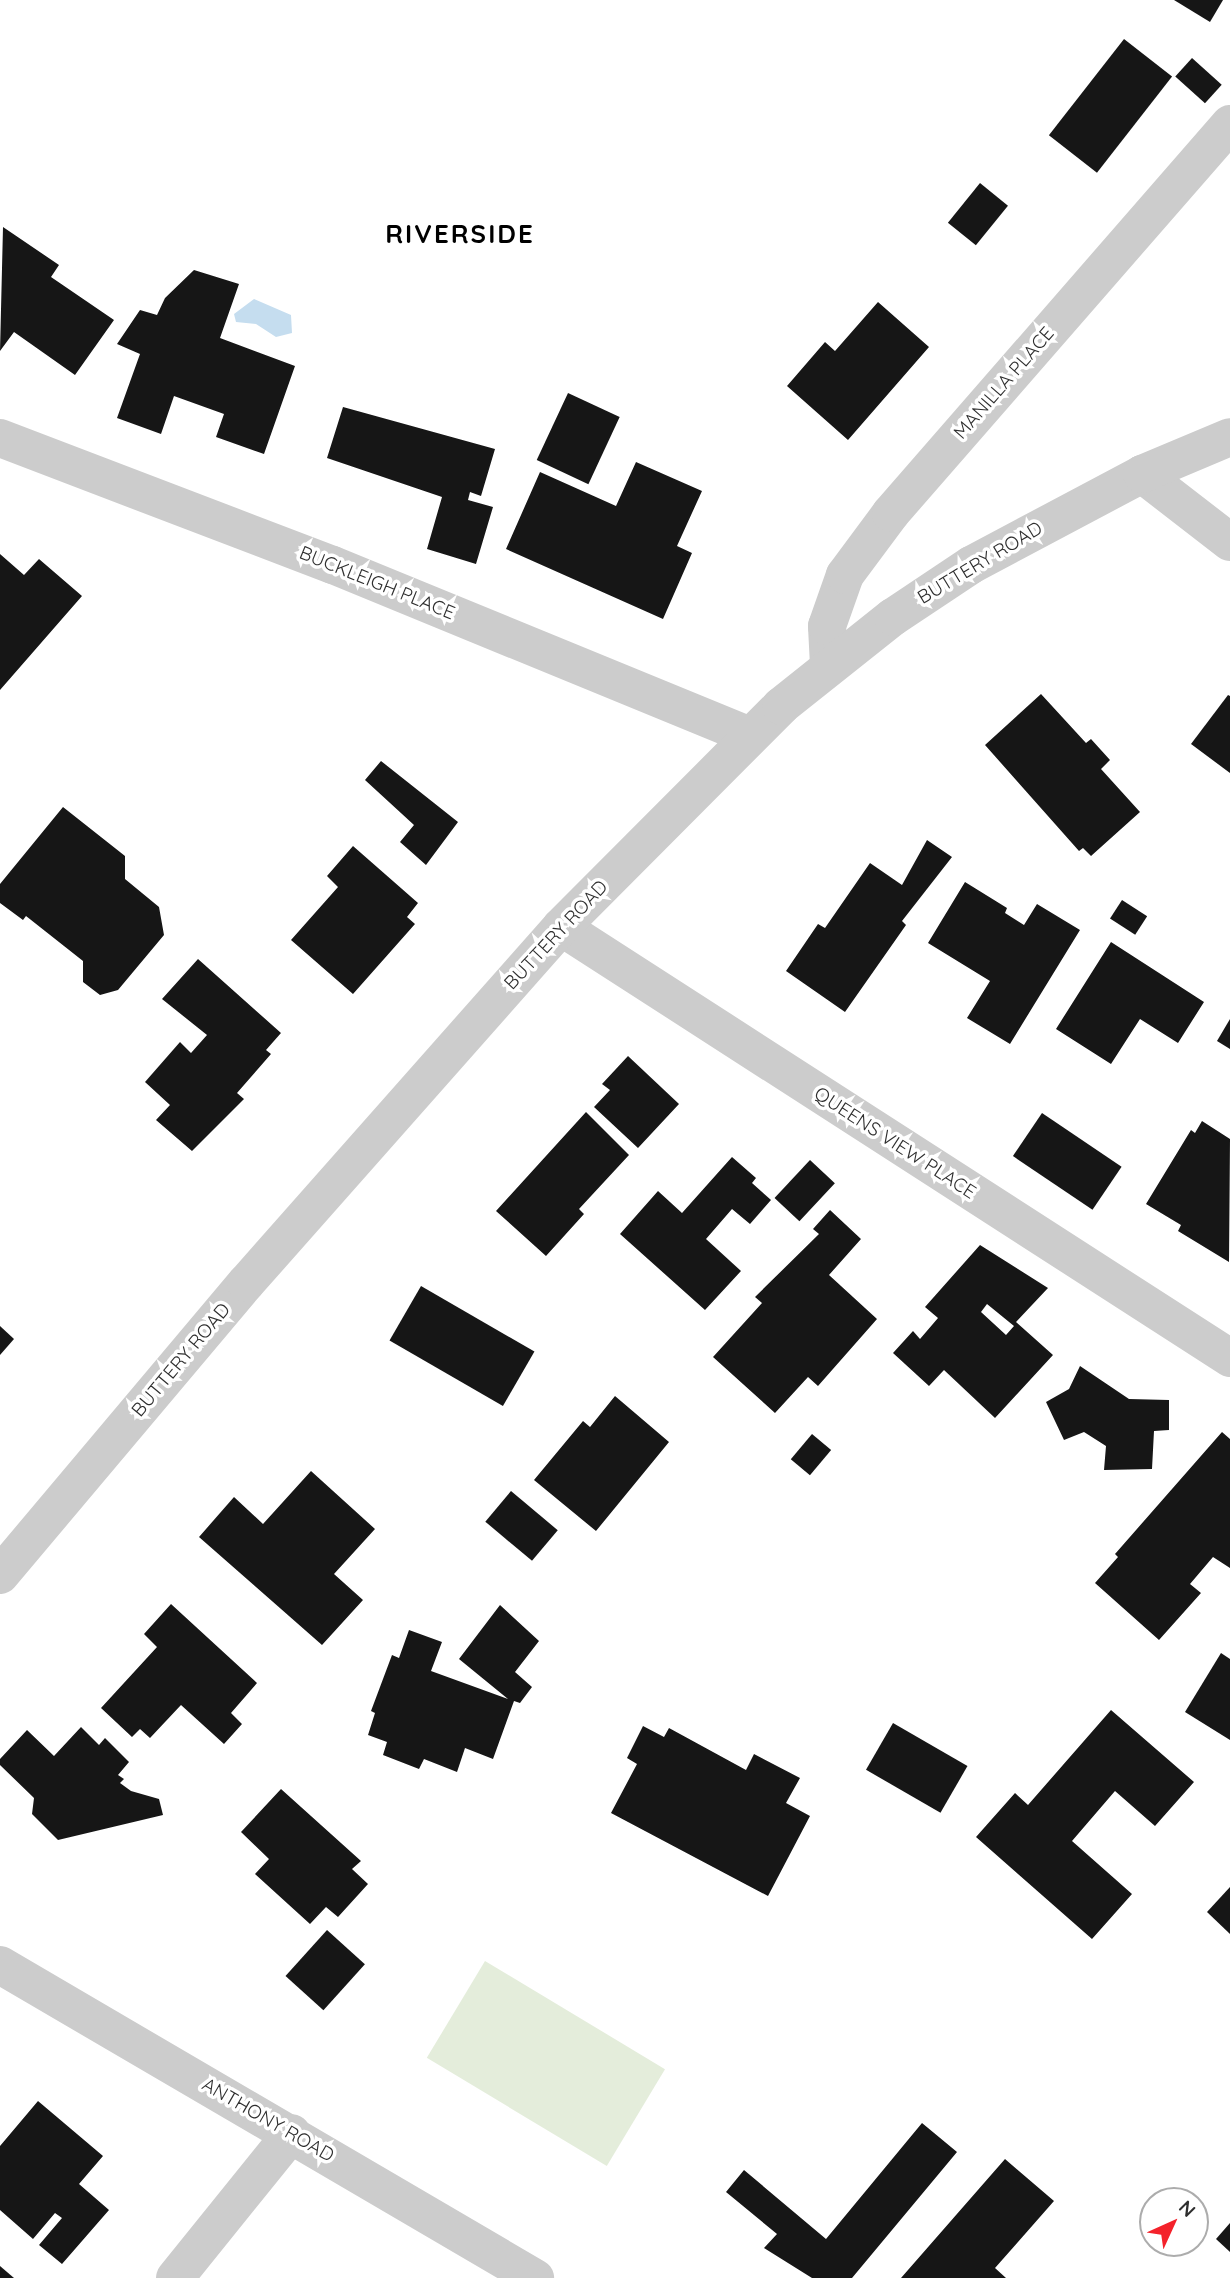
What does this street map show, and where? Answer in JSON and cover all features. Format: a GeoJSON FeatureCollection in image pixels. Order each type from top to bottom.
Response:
{"type":"FeatureCollection","features":[{"type":"Feature","properties":{"kind":"street","name":"MANILLA PLACE"},"geometry":{"type":"LineString","coordinates":[[829,665],[827,626],[833,601],[845,575],[875,533],[1230,124]]}},
{"type":"Feature","properties":{"kind":"street","name":"BUTTERY ROAD"},"geometry":{"type":"LineString","coordinates":[[0,1575],[246,1283],[561,927],[750,736],[829,665],[971,565],[1142,474],[1230,437]]}},
{"type":"Feature","properties":{"kind":"street","name":"BUCKLEIGH PLACE"},"geometry":{"type":"LineString","coordinates":[[0,438],[333,565],[750,736]]}},
{"type":"Feature","properties":{"kind":"street"},"geometry":{"type":"LineString","coordinates":[[1142,474],[1230,542]]}},
{"type":"Feature","properties":{"kind":"street","name":"QUEENS VIEW PLACE"},"geometry":{"type":"LineString","coordinates":[[561,927],[1230,1358]]}},
{"type":"Feature","properties":{"kind":"street","name":"ANTHONY ROAD"},"geometry":{"type":"LineString","coordinates":[[0,1965],[292,2133],[535,2278]]}},
{"type":"Feature","properties":{"kind":"street"},"geometry":{"type":"LineString","coordinates":[[175,2278],[292,2133]]}},
{"type":"Feature","properties":{"kind":"green space"},"geometry":{"type":"Polygon","coordinates":[[[485,1961],[665,2069],[607,2166],[427,2058],[485,1961]]]}},
{"type":"Feature","properties":{"kind":"water"},"geometry":{"type":"Polygon","coordinates":[[[254,299],[291,315],[292,333],[276,337],[256,324],[236,322],[234,314],[254,299]]]}},
{"type":"Feature","properties":{"kind":"building"},"geometry":{"type":"Polygon","coordinates":[[[1174,0],[1223,0],[1210,22],[1174,0]]]}},
{"type":"Feature","properties":{"kind":"building"},"geometry":{"type":"Polygon","coordinates":[[[1124,39],[1172,77],[1097,173],[1049,135],[1124,39]]]}},
{"type":"Feature","properties":{"kind":"building"},"geometry":{"type":"Polygon","coordinates":[[[1192,58],[1222,85],[1205,103],[1175,77],[1192,58]]]}},
{"type":"Feature","properties":{"kind":"building"},"geometry":{"type":"Polygon","coordinates":[[[980,183],[1008,206],[976,245],[948,223],[980,183]]]}},
{"type":"Feature","properties":{"kind":"building"},"geometry":{"type":"Polygon","coordinates":[[[3,227],[59,265],[51,277],[114,320],[75,375],[14,332],[0,351],[3,227]]]}},
{"type":"Feature","properties":{"kind":"building"},"geometry":{"type":"Polygon","coordinates":[[[194,270],[239,284],[220,338],[295,366],[264,454],[216,437],[224,414],[174,396],[161,434],[117,418],[140,354],[117,344],[140,310],[157,315],[165,298],[194,270]]]}},
{"type":"Feature","properties":{"kind":"building"},"geometry":{"type":"Polygon","coordinates":[[[878,302],[929,347],[848,440],[787,386],[825,342],[835,351],[878,302]]]}},
{"type":"Feature","properties":{"kind":"building"},"geometry":{"type":"Polygon","coordinates":[[[568,393],[620,417],[588,484],[537,460],[568,393]]]}},
{"type":"Feature","properties":{"kind":"building"},"geometry":{"type":"Polygon","coordinates":[[[343,407],[495,449],[481,496],[470,492],[468,500],[493,507],[476,564],[427,549],[442,497],[327,458],[343,407]]]}},
{"type":"Feature","properties":{"kind":"building"},"geometry":{"type":"Polygon","coordinates":[[[636,462],[702,491],[677,546],[692,553],[663,619],[506,549],[540,472],[616,506],[636,462]]]}},
{"type":"Feature","properties":{"kind":"building"},"geometry":{"type":"Polygon","coordinates":[[[0,554],[24,575],[39,559],[82,596],[0,690],[0,554]]]}},
{"type":"Feature","properties":{"kind":"building"},"geometry":{"type":"Polygon","coordinates":[[[1041,694],[1086,743],[1091,739],[1110,760],[1101,769],[1140,812],[1091,856],[1083,848],[1079,851],[985,745],[1041,694]]]}},
{"type":"Feature","properties":{"kind":"building"},"geometry":{"type":"Polygon","coordinates":[[[1228,695],[1230,696],[1230,773],[1191,744],[1228,695]]]}},
{"type":"Feature","properties":{"kind":"building"},"geometry":{"type":"Polygon","coordinates":[[[381,761],[458,822],[426,865],[400,842],[414,825],[365,780],[381,761]]]}},
{"type":"Feature","properties":{"kind":"building"},"geometry":{"type":"Polygon","coordinates":[[[63,807],[125,856],[125,879],[159,907],[164,935],[118,990],[100,995],[83,982],[83,961],[26,916],[23,920],[0,903],[0,884],[63,807]]]}},
{"type":"Feature","properties":{"kind":"building"},"geometry":{"type":"Polygon","coordinates":[[[927,840],[952,857],[902,921],[906,925],[845,1012],[786,971],[818,924],[825,928],[870,863],[902,885],[927,840]]]}},
{"type":"Feature","properties":{"kind":"building"},"geometry":{"type":"Polygon","coordinates":[[[353,846],[418,903],[407,917],[415,924],[353,994],[291,940],[338,887],[327,876],[353,846]]]}},
{"type":"Feature","properties":{"kind":"building"},"geometry":{"type":"Polygon","coordinates":[[[965,882],[1007,908],[1005,913],[1024,925],[1037,904],[1080,930],[1010,1044],[967,1018],[990,981],[928,943],[965,882]]]}},
{"type":"Feature","properties":{"kind":"building"},"geometry":{"type":"Polygon","coordinates":[[[1122,900],[1147,916],[1135,935],[1110,918],[1122,900]]]}},
{"type":"Feature","properties":{"kind":"building"},"geometry":{"type":"Polygon","coordinates":[[[1111,942],[1204,1002],[1178,1043],[1140,1019],[1111,1064],[1056,1029],[1111,942]]]}},
{"type":"Feature","properties":{"kind":"building"},"geometry":{"type":"Polygon","coordinates":[[[198,959],[281,1033],[266,1050],[271,1054],[237,1093],[244,1099],[192,1151],[156,1120],[170,1105],[145,1082],[180,1042],[191,1053],[207,1035],[162,999],[198,959]]]}},
{"type":"Feature","properties":{"kind":"building"},"geometry":{"type":"Polygon","coordinates":[[[1230,1019],[1230,1049],[1217,1041],[1230,1019]]]}},
{"type":"Feature","properties":{"kind":"building"},"geometry":{"type":"Polygon","coordinates":[[[628,1056],[679,1104],[638,1148],[594,1107],[610,1090],[602,1084],[628,1056]]]}},
{"type":"Feature","properties":{"kind":"building"},"geometry":{"type":"Polygon","coordinates":[[[586,1112],[629,1155],[579,1209],[584,1214],[546,1256],[496,1211],[586,1112]]]}},
{"type":"Feature","properties":{"kind":"building"},"geometry":{"type":"Polygon","coordinates":[[[1042,1113],[1122,1167],[1093,1210],[1013,1156],[1042,1113]]]}},
{"type":"Feature","properties":{"kind":"building"},"geometry":{"type":"Polygon","coordinates":[[[1202,1121],[1230,1139],[1229,1262],[1178,1231],[1181,1225],[1146,1204],[1191,1130],[1195,1133],[1202,1121]]]}},
{"type":"Feature","properties":{"kind":"building"},"geometry":{"type":"Polygon","coordinates":[[[732,1157],[756,1178],[752,1183],[771,1200],[750,1224],[732,1209],[706,1239],[741,1271],[705,1310],[620,1234],[658,1191],[682,1213],[732,1157]]]}},
{"type":"Feature","properties":{"kind":"building"},"geometry":{"type":"Polygon","coordinates":[[[810,1160],[835,1183],[799,1221],[775,1198],[810,1160]]]}},
{"type":"Feature","properties":{"kind":"building"},"geometry":{"type":"Polygon","coordinates":[[[830,1210],[861,1239],[829,1275],[877,1319],[818,1386],[808,1377],[775,1413],[713,1357],[762,1303],[755,1297],[819,1234],[813,1229],[830,1210]]]}},
{"type":"Feature","properties":{"kind":"building"},"geometry":{"type":"Polygon","coordinates":[[[980,1245],[1048,1288],[1016,1322],[1053,1355],[995,1418],[944,1370],[929,1386],[893,1353],[913,1331],[920,1339],[938,1318],[925,1307],[980,1245]],[[987,1304],[981,1312],[1006,1335],[1014,1326],[987,1304]]]}},
{"type":"Feature","properties":{"kind":"building"},"geometry":{"type":"Polygon","coordinates":[[[421,1286],[534,1352],[503,1406],[390,1341],[421,1286]]]}},
{"type":"Feature","properties":{"kind":"building"},"geometry":{"type":"Polygon","coordinates":[[[0,1326],[14,1339],[0,1355],[0,1326]]]}},
{"type":"Feature","properties":{"kind":"building"},"geometry":{"type":"Polygon","coordinates":[[[1080,1366],[1129,1399],[1169,1400],[1169,1430],[1154,1431],[1152,1469],[1104,1470],[1106,1446],[1084,1432],[1064,1440],[1046,1402],[1069,1389],[1080,1366]]]}},
{"type":"Feature","properties":{"kind":"building"},"geometry":{"type":"Polygon","coordinates":[[[615,1396],[669,1442],[596,1531],[534,1480],[583,1421],[590,1427],[615,1396]]]}},
{"type":"Feature","properties":{"kind":"building"},"geometry":{"type":"Polygon","coordinates":[[[1222,1432],[1230,1439],[1230,1568],[1213,1557],[1190,1584],[1201,1593],[1159,1640],[1095,1583],[1118,1557],[1115,1554],[1222,1432]]]}},
{"type":"Feature","properties":{"kind":"building"},"geometry":{"type":"Polygon","coordinates":[[[812,1434],[831,1450],[810,1475],[791,1459],[812,1434]]]}},
{"type":"Feature","properties":{"kind":"building"},"geometry":{"type":"Polygon","coordinates":[[[311,1471],[375,1529],[334,1574],[363,1600],[322,1645],[199,1537],[234,1497],[263,1524],[311,1471]]]}},
{"type":"Feature","properties":{"kind":"building"},"geometry":{"type":"Polygon","coordinates":[[[511,1491],[558,1530],[532,1561],[485,1522],[511,1491]]]}},
{"type":"Feature","properties":{"kind":"building"},"geometry":{"type":"Polygon","coordinates":[[[171,1604],[257,1683],[231,1713],[242,1724],[224,1744],[181,1705],[150,1738],[140,1729],[132,1737],[101,1708],[157,1647],[144,1634],[171,1604]]]}},
{"type":"Feature","properties":{"kind":"building"},"geometry":{"type":"Polygon","coordinates":[[[500,1605],[539,1641],[515,1672],[532,1687],[520,1703],[514,1701],[493,1759],[465,1748],[457,1772],[424,1759],[419,1769],[383,1755],[387,1742],[368,1735],[375,1713],[371,1711],[392,1655],[399,1658],[409,1630],[442,1642],[431,1671],[508,1699],[459,1659],[500,1605]]]}},
{"type":"Feature","properties":{"kind":"building"},"geometry":{"type":"Polygon","coordinates":[[[1221,1653],[1230,1659],[1230,1740],[1185,1712],[1221,1653]]]}},
{"type":"Feature","properties":{"kind":"building"},"geometry":{"type":"Polygon","coordinates":[[[1111,1710],[1194,1782],[1155,1826],[1115,1791],[1072,1841],[1132,1894],[1092,1939],[976,1837],[1015,1793],[1028,1805],[1111,1710]]]}},
{"type":"Feature","properties":{"kind":"building"},"geometry":{"type":"Polygon","coordinates":[[[893,1723],[967,1766],[940,1813],[866,1770],[893,1723]]]}},
{"type":"Feature","properties":{"kind":"building"},"geometry":{"type":"Polygon","coordinates":[[[643,1726],[664,1737],[669,1728],[746,1770],[754,1754],[800,1778],[786,1803],[810,1816],[768,1896],[611,1813],[637,1764],[627,1758],[643,1726]]]}},
{"type":"Feature","properties":{"kind":"building"},"geometry":{"type":"Polygon","coordinates":[[[81,1727],[99,1745],[105,1738],[129,1762],[118,1775],[124,1779],[120,1783],[131,1791],[159,1799],[163,1815],[58,1840],[32,1814],[34,1798],[0,1765],[0,1759],[27,1730],[54,1756],[81,1727]]]}},
{"type":"Feature","properties":{"kind":"building"},"geometry":{"type":"Polygon","coordinates":[[[281,1789],[361,1861],[352,1869],[368,1884],[338,1917],[326,1907],[310,1924],[255,1874],[269,1859],[241,1832],[281,1789]]]}},
{"type":"Feature","properties":{"kind":"building"},"geometry":{"type":"Polygon","coordinates":[[[1230,1887],[1230,1934],[1207,1912],[1230,1887]]]}},
{"type":"Feature","properties":{"kind":"building"},"geometry":{"type":"Polygon","coordinates":[[[327,1930],[365,1964],[323,2010],[286,1976],[327,1930]]]}},
{"type":"Feature","properties":{"kind":"building"},"geometry":{"type":"Polygon","coordinates":[[[38,2101],[103,2156],[79,2184],[109,2210],[62,2264],[39,2245],[62,2218],[55,2213],[33,2239],[0,2210],[0,2146],[38,2101]]]}},
{"type":"Feature","properties":{"kind":"building"},"geometry":{"type":"Polygon","coordinates":[[[922,2123],[957,2152],[852,2278],[812,2278],[764,2248],[777,2234],[726,2192],[744,2170],[826,2239],[922,2123]]]}},
{"type":"Feature","properties":{"kind":"building"},"geometry":{"type":"Polygon","coordinates":[[[1005,2159],[1054,2201],[995,2268],[1006,2278],[901,2278],[1005,2159]]]}},
{"type":"Feature","properties":{"kind":"building"},"geometry":{"type":"Polygon","coordinates":[[[1230,2223],[1230,2252],[1216,2239],[1230,2223]]]}},
{"type":"Feature","properties":{"kind":"building"},"geometry":{"type":"Polygon","coordinates":[[[0,2266],[14,2278],[0,2278],[0,2266]]]}},
{"type":"Feature","properties":{"kind":"district","name":"RIVERSIDE"},"geometry":{"type":"Point","coordinates":[460,234]}}]}
